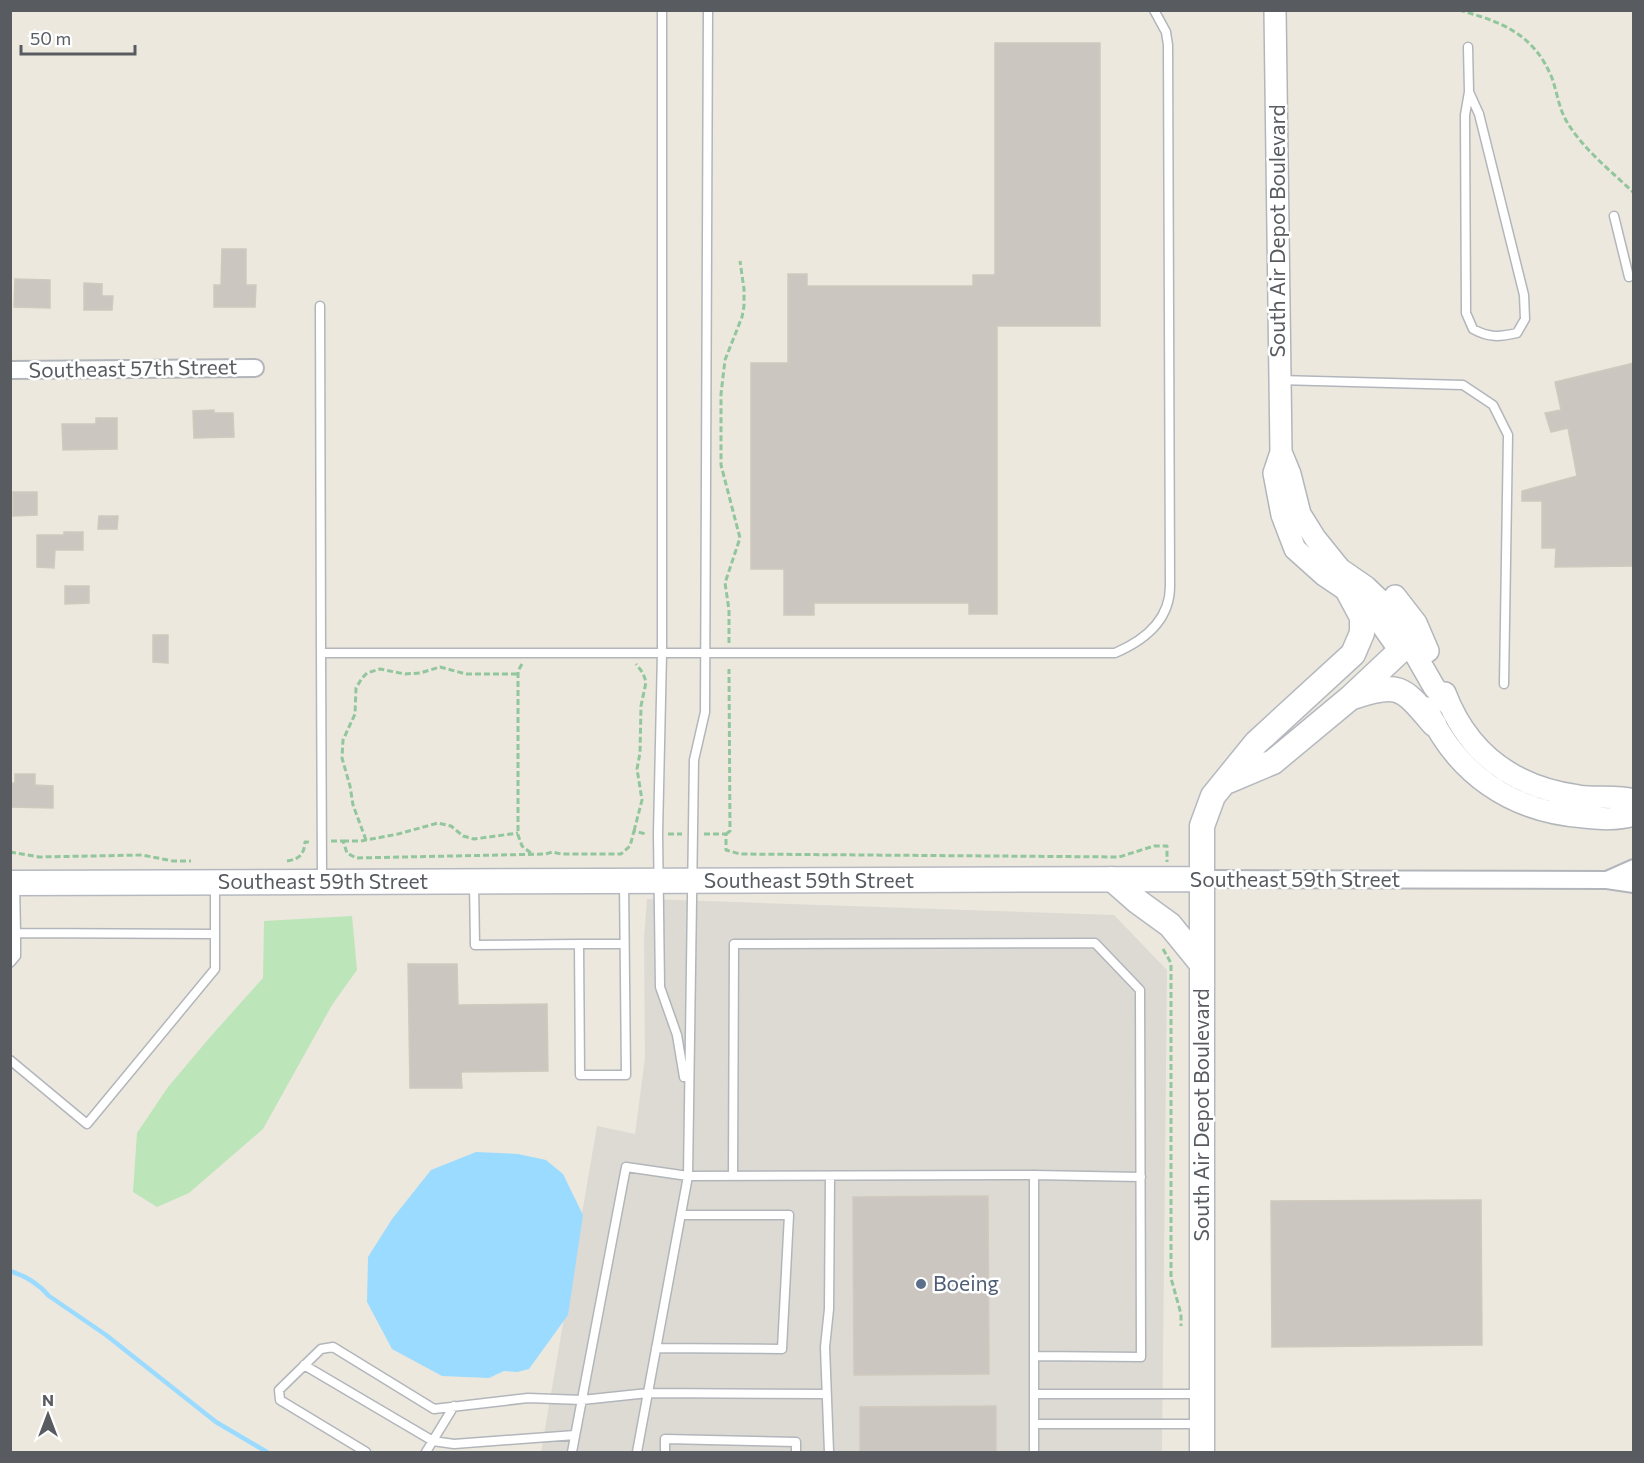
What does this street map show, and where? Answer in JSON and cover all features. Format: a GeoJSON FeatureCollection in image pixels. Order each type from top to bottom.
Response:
{"type":"FeatureCollection","features":[{"type":"Feature","properties":{"kind":"main road"},"geometry":{"type":"LineString","coordinates":[[1347,589],[1362,617],[1362,633],[1353,654]]}},
{"type":"Feature","properties":{"kind":"main road"},"geometry":{"type":"LineString","coordinates":[[1224,783],[1273,762],[1350,698],[1397,638]]}},
{"type":"Feature","properties":{"kind":"main road","name":"South Air Depot Boulevard"},"geometry":{"type":"LineString","coordinates":[[1202,1452],[1200,879],[1202,826],[1213,796],[1256,743],[1353,654]]}},
{"type":"Feature","properties":{"kind":"main road"},"geometry":{"type":"LineString","coordinates":[[1350,698],[1379,688],[1396,689],[1444,709]]}},
{"type":"Feature","properties":{"kind":"main road"},"geometry":{"type":"LineString","coordinates":[[1112,879],[1170,925],[1201,963]]}},
{"type":"Feature","properties":{"kind":"main road","name":"Southeast 59th Street"},"geometry":{"type":"LineString","coordinates":[[13,883],[1200,879]]}},
{"type":"Feature","properties":{"kind":"street","name":"South Air Depot Boulevard"},"geometry":{"type":"LineString","coordinates":[[1275,10],[1281,452],[1274,473],[1282,515],[1295,549],[1324,575],[1367,604],[1397,638]]}},
{"type":"Feature","properties":{"kind":"street","name":"Southeast 57th Street"},"geometry":{"type":"LineString","coordinates":[[10,370],[255,368]]}},
{"type":"Feature","properties":{"kind":"street","name":"South Air Depot Boulevard"},"geometry":{"type":"LineString","coordinates":[[1281,452],[1290,474],[1300,514],[1315,538],[1340,569],[1366,587],[1390,610],[1397,638]]}},
{"type":"Feature","properties":{"kind":"street","name":"South Air Depot Boulevard"},"geometry":{"type":"LineString","coordinates":[[1331,556],[1370,576],[1399,600],[1416,623],[1444,709]]}},
{"type":"Feature","properties":{"kind":"street"},"geometry":{"type":"LineString","coordinates":[[1353,654],[1397,638],[1411,671],[1472,744],[1501,769],[1538,788],[1579,796],[1634,800]]}},
{"type":"Feature","properties":{"kind":"street"},"geometry":{"type":"LineString","coordinates":[[1444,709],[1450,750],[1473,774],[1517,802],[1562,816],[1615,820],[1634,815]]}},
{"type":"Feature","properties":{"kind":"street","name":"Southeast 59th Street"},"geometry":{"type":"LineString","coordinates":[[1607,880],[1634,868]]}},
{"type":"Feature","properties":{"kind":"street","name":"Southeast 59th Street"},"geometry":{"type":"LineString","coordinates":[[1200,879],[1607,880],[1634,884]]}},
{"type":"Feature","properties":{"kind":"lane"},"geometry":{"type":"LineString","coordinates":[[662,10],[662,653],[657,834],[660,987],[677,1035],[688,1095]]}},
{"type":"Feature","properties":{"kind":"lane"},"geometry":{"type":"LineString","coordinates":[[637,1452],[688,1176],[694,759],[705,712],[708,10]]}},
{"type":"Feature","properties":{"kind":"lane"},"geometry":{"type":"LineString","coordinates":[[321,653],[1114,653],[1136,644],[1157,625],[1167,606],[1170,593],[1168,45],[1166,32],[1155,10]]}},
{"type":"Feature","properties":{"kind":"lane"},"geometry":{"type":"LineString","coordinates":[[1468,47],[1469,92],[1465,115],[1466,313],[1473,329],[1483,335],[1500,338],[1517,333],[1525,319],[1524,296],[1479,114],[1469,92]]}},
{"type":"Feature","properties":{"kind":"lane"},"geometry":{"type":"LineString","coordinates":[[1614,216],[1629,277]]}},
{"type":"Feature","properties":{"kind":"lane"},"geometry":{"type":"LineString","coordinates":[[320,306],[322,882]]}},
{"type":"Feature","properties":{"kind":"lane"},"geometry":{"type":"LineString","coordinates":[[1279,380],[1463,385],[1493,405],[1508,435],[1503,684]]}},
{"type":"Feature","properties":{"kind":"lane"},"geometry":{"type":"LineString","coordinates":[[579,944],[580,1076],[626,1076],[624,881]]}},
{"type":"Feature","properties":{"kind":"lane"},"geometry":{"type":"LineString","coordinates":[[474,882],[475,945],[624,944]]}},
{"type":"Feature","properties":{"kind":"lane"},"geometry":{"type":"LineString","coordinates":[[10,963],[16,956],[13,883]]}},
{"type":"Feature","properties":{"kind":"lane"},"geometry":{"type":"LineString","coordinates":[[10,1060],[87,1124],[215,969],[215,883]]}},
{"type":"Feature","properties":{"kind":"lane"},"geometry":{"type":"LineString","coordinates":[[16,933],[215,934]]}},
{"type":"Feature","properties":{"kind":"lane"},"geometry":{"type":"LineString","coordinates":[[733,1176],[734,944],[1095,943],[1140,990],[1141,1357],[1034,1356]]}},
{"type":"Feature","properties":{"kind":"lane"},"geometry":{"type":"LineString","coordinates":[[572,1452],[626,1167],[688,1176],[1141,1177]]}},
{"type":"Feature","properties":{"kind":"lane"},"geometry":{"type":"LineString","coordinates":[[1034,1175],[1034,1452]]}},
{"type":"Feature","properties":{"kind":"lane"},"geometry":{"type":"LineString","coordinates":[[829,1452],[825,1347],[829,1309],[830,1176]]}},
{"type":"Feature","properties":{"kind":"lane"},"geometry":{"type":"LineString","coordinates":[[656,1348],[782,1349],[789,1215],[681,1215]]}},
{"type":"Feature","properties":{"kind":"lane"},"geometry":{"type":"LineString","coordinates":[[366,1452],[280,1400],[279,1390],[321,1349],[333,1347],[434,1409],[528,1398],[582,1400],[648,1393],[826,1394]]}},
{"type":"Feature","properties":{"kind":"lane"},"geometry":{"type":"LineString","coordinates":[[304,1365],[433,1442],[454,1443],[575,1435]]}},
{"type":"Feature","properties":{"kind":"lane"},"geometry":{"type":"LineString","coordinates":[[1034,1394],[1202,1394]]}},
{"type":"Feature","properties":{"kind":"lane"},"geometry":{"type":"LineString","coordinates":[[426,1452],[454,1406]]}},
{"type":"Feature","properties":{"kind":"lane"},"geometry":{"type":"LineString","coordinates":[[1034,1424],[1202,1424]]}},
{"type":"Feature","properties":{"kind":"lane"},"geometry":{"type":"LineString","coordinates":[[665,1452],[665,1439],[796,1443],[796,1452]]}},
{"type":"Feature","properties":{"kind":"path"},"geometry":{"type":"LineString","coordinates":[[1459,10],[1515,30],[1526,39],[1545,62],[1566,121],[1634,193]]}},
{"type":"Feature","properties":{"kind":"path"},"geometry":{"type":"LineString","coordinates":[[729,643],[726,583],[740,538],[721,465],[721,394],[726,360],[744,306],[740,261]]}},
{"type":"Feature","properties":{"kind":"path"},"geometry":{"type":"LineString","coordinates":[[524,663],[519,667],[518,674],[518,833],[519,843],[531,854]]}},
{"type":"Feature","properties":{"kind":"path"},"geometry":{"type":"LineString","coordinates":[[632,663],[640,669],[646,682],[641,706],[640,753],[637,769],[642,800],[634,831]]}},
{"type":"Feature","properties":{"kind":"path"},"geometry":{"type":"LineString","coordinates":[[366,840],[353,805],[342,758],[343,740],[355,714],[356,688],[362,678],[367,673],[380,669],[405,674],[440,667],[466,674],[518,674]]}},
{"type":"Feature","properties":{"kind":"path"},"geometry":{"type":"LineString","coordinates":[[726,834],[730,831],[729,669]]}},
{"type":"Feature","properties":{"kind":"path"},"geometry":{"type":"LineString","coordinates":[[343,841],[366,840],[398,834],[438,823],[451,826],[463,836],[474,839],[518,833]]}},
{"type":"Feature","properties":{"kind":"shaded area"},"geometry":{"type":"Polygon","coordinates":[[[647,899],[1114,915],[1167,970],[1162,1452],[541,1452],[597,1126],[635,1134],[645,1058],[644,938],[647,899]]]}},
{"type":"Feature","properties":{"kind":"green space"},"geometry":{"type":"Polygon","coordinates":[[[352,916],[357,970],[332,1005],[263,1129],[189,1193],[157,1207],[133,1192],[137,1133],[168,1087],[263,978],[264,921],[352,916]]]}},
{"type":"Feature","properties":{"kind":"water"},"geometry":{"type":"Polygon","coordinates":[[[476,1152],[518,1154],[546,1160],[563,1174],[583,1215],[568,1315],[529,1369],[517,1372],[504,1371],[489,1378],[442,1376],[392,1349],[367,1302],[368,1257],[392,1219],[431,1170],[476,1152]]]}},
{"type":"Feature","properties":{"kind":"building"},"geometry":{"type":"Polygon","coordinates":[[[995,43],[1100,43],[1100,326],[997,326],[997,614],[969,614],[969,603],[814,603],[814,615],[784,615],[784,569],[751,569],[751,363],[788,363],[788,274],[807,274],[807,286],[973,286],[973,275],[995,275],[995,43]]]}},
{"type":"Feature","properties":{"kind":"building"},"geometry":{"type":"Polygon","coordinates":[[[222,249],[246,249],[246,285],[256,285],[255,307],[214,307],[214,285],[221,285],[222,249]]]}},
{"type":"Feature","properties":{"kind":"building"},"geometry":{"type":"Polygon","coordinates":[[[15,279],[50,280],[50,308],[14,307],[15,279]]]}},
{"type":"Feature","properties":{"kind":"building"},"geometry":{"type":"Polygon","coordinates":[[[84,283],[102,284],[102,296],[113,296],[112,310],[84,310],[84,283]]]}},
{"type":"Feature","properties":{"kind":"building"},"geometry":{"type":"Polygon","coordinates":[[[1634,363],[1634,566],[1555,567],[1556,548],[1542,548],[1542,501],[1522,501],[1522,491],[1577,476],[1568,428],[1551,432],[1545,413],[1561,410],[1555,382],[1634,363]]]}},
{"type":"Feature","properties":{"kind":"building"},"geometry":{"type":"Polygon","coordinates":[[[214,410],[214,413],[233,413],[234,437],[194,438],[193,411],[214,410]]]}},
{"type":"Feature","properties":{"kind":"building"},"geometry":{"type":"Polygon","coordinates":[[[96,418],[117,418],[117,449],[63,450],[62,424],[96,424],[96,418]]]}},
{"type":"Feature","properties":{"kind":"building"},"geometry":{"type":"Polygon","coordinates":[[[13,492],[37,492],[37,515],[13,516],[13,492]]]}},
{"type":"Feature","properties":{"kind":"building"},"geometry":{"type":"Polygon","coordinates":[[[99,516],[118,516],[117,529],[98,529],[99,516]]]}},
{"type":"Feature","properties":{"kind":"building"},"geometry":{"type":"Polygon","coordinates":[[[64,532],[83,532],[83,550],[55,550],[54,568],[37,567],[37,535],[64,535],[64,532]]]}},
{"type":"Feature","properties":{"kind":"building"},"geometry":{"type":"Polygon","coordinates":[[[65,586],[89,586],[89,603],[65,604],[65,586]]]}},
{"type":"Feature","properties":{"kind":"building"},"geometry":{"type":"Polygon","coordinates":[[[153,635],[168,635],[168,663],[153,662],[153,635]]]}},
{"type":"Feature","properties":{"kind":"building"},"geometry":{"type":"Polygon","coordinates":[[[15,774],[35,774],[35,785],[53,786],[53,808],[10,807],[10,783],[15,783],[15,774]]]}},
{"type":"Feature","properties":{"kind":"building"},"geometry":{"type":"Polygon","coordinates":[[[408,964],[457,964],[458,1005],[547,1004],[548,1071],[461,1072],[462,1088],[410,1088],[408,964]]]}},
{"type":"Feature","properties":{"kind":"building"},"geometry":{"type":"Polygon","coordinates":[[[988,1196],[989,1374],[854,1375],[853,1197],[988,1196]]]}},
{"type":"Feature","properties":{"kind":"building"},"geometry":{"type":"Polygon","coordinates":[[[1481,1200],[1482,1345],[1272,1347],[1271,1201],[1481,1200]]]}},
{"type":"Feature","properties":{"kind":"building"},"geometry":{"type":"Polygon","coordinates":[[[996,1406],[996,1452],[860,1452],[860,1407],[996,1406]]]}},
{"type":"Feature","properties":{"kind":"waterway"},"geometry":{"type":"LineString","coordinates":[[10,1271],[32,1281],[49,1296],[106,1335],[216,1422],[267,1452]]}},
{"type":"Feature","properties":{"kind":"place","name":"Boeing"},"geometry":{"type":"Point","coordinates":[921,1284]}}]}
